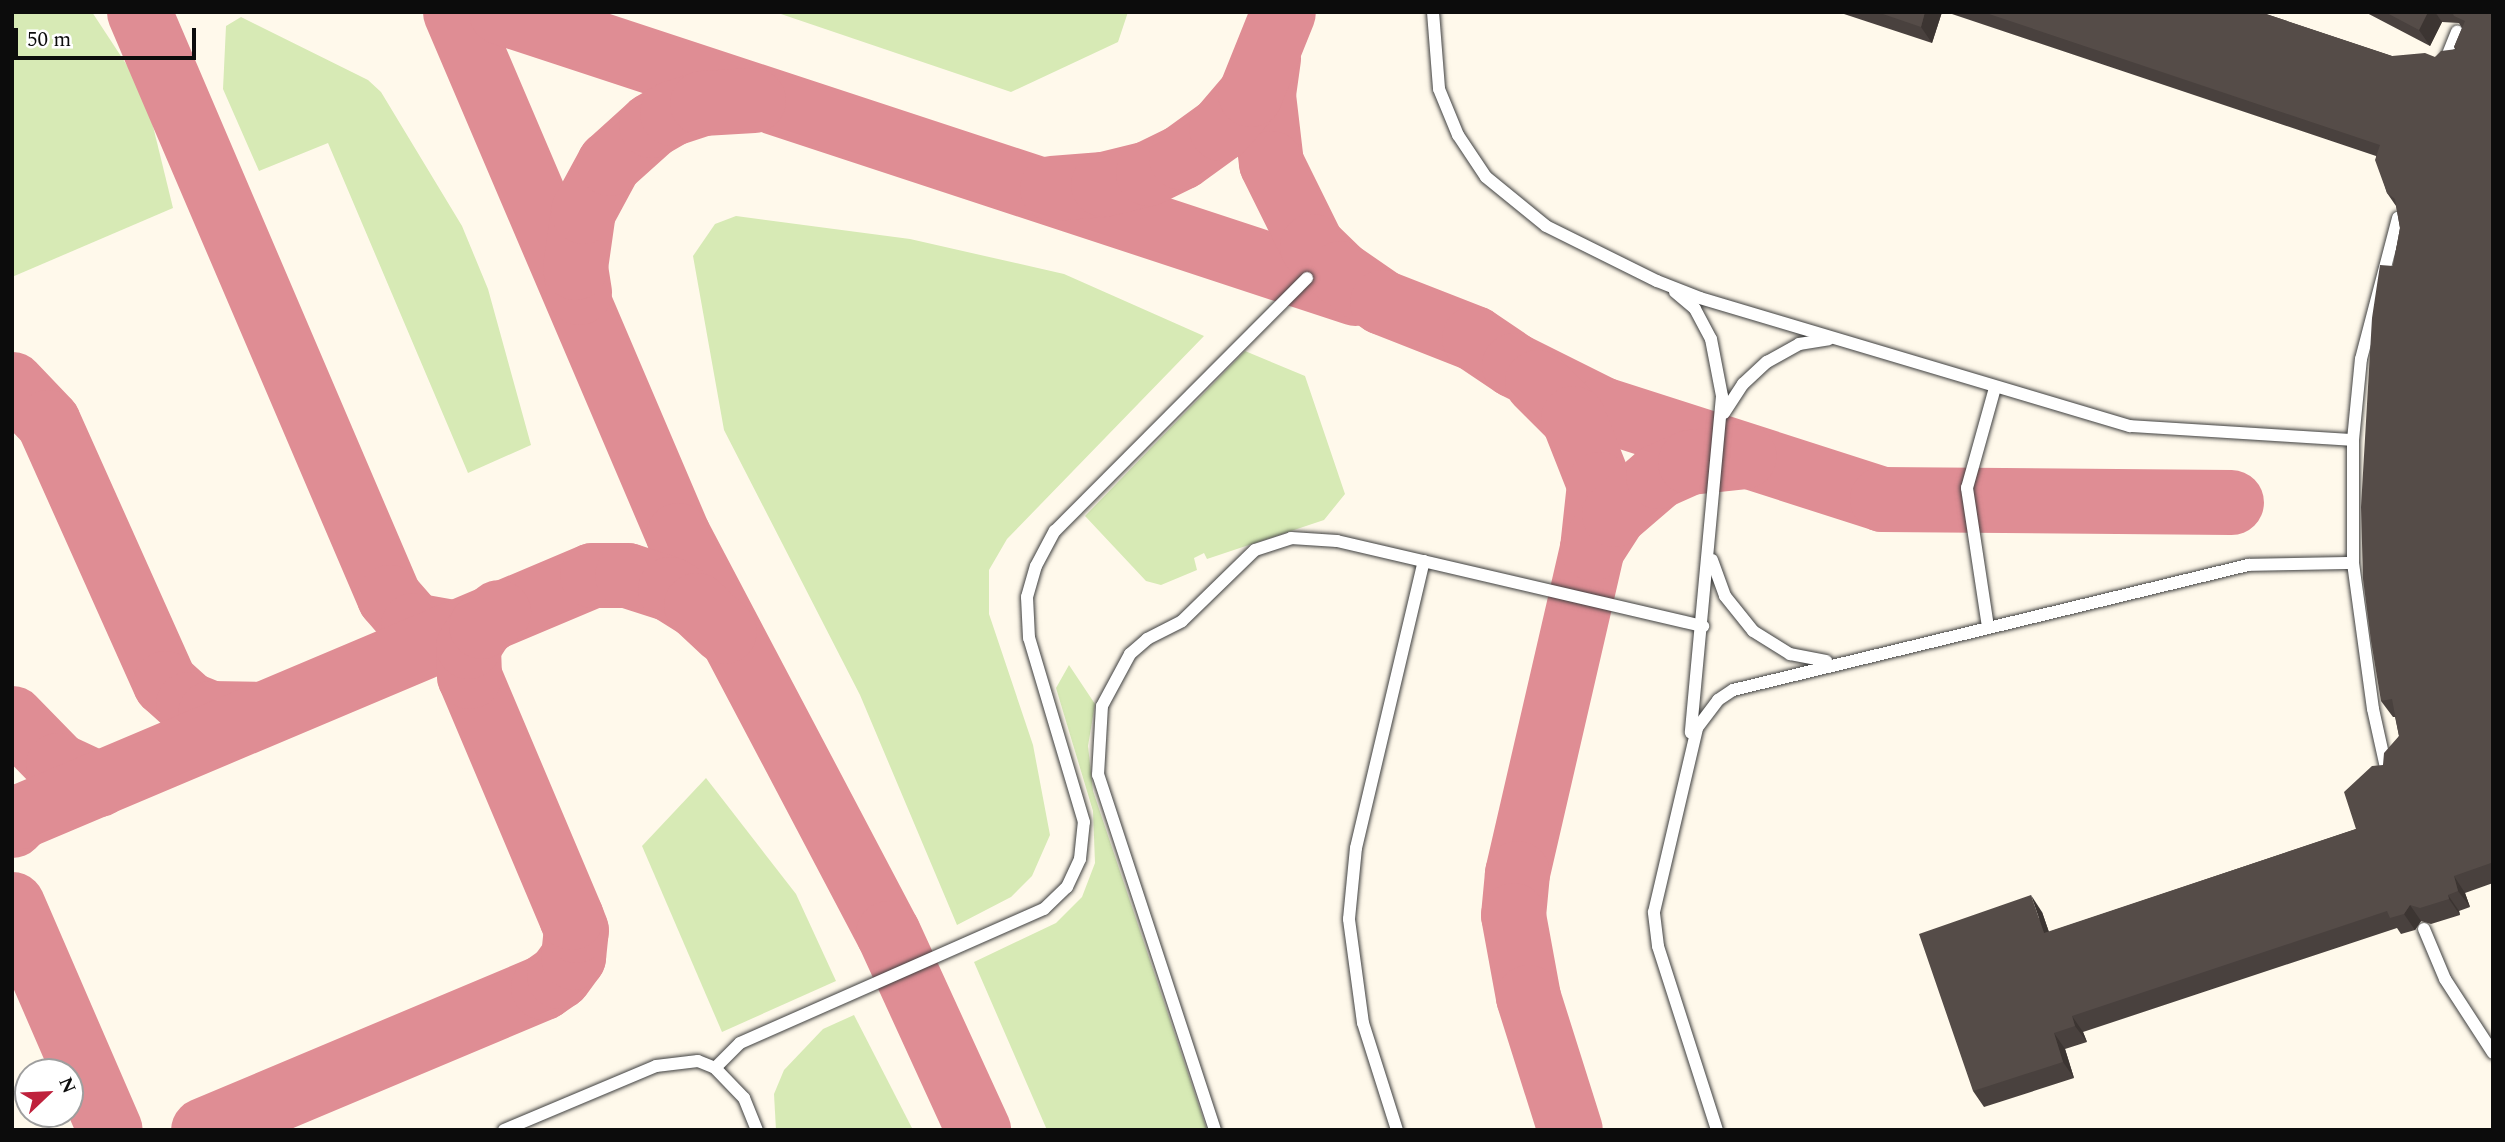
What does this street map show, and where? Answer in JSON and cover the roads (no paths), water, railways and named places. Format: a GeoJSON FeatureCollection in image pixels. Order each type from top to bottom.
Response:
{"type":"FeatureCollection","features":[{"type":"Feature","properties":{"kind":"lane"},"geometry":{"type":"LineString","coordinates":[[1433,12],[1439,89],[1458,135],[1486,177],[1546,226],[1657,281],[1996,388],[2130,426],[2353,440]]}},
{"type":"Feature","properties":{"kind":"lane"},"geometry":{"type":"LineString","coordinates":[[2444,65],[2457,31]]}},
{"type":"Feature","properties":{"kind":"lane"},"geometry":{"type":"LineString","coordinates":[[2388,775],[2373,709],[2353,563],[2353,440],[2361,359],[2398,218]]}},
{"type":"Feature","properties":{"kind":"lane"},"geometry":{"type":"LineString","coordinates":[[715,1068],[740,1043],[1044,909],[1067,887],[1080,859],[1084,822],[1029,638],[1027,597],[1036,566],[1055,531],[1307,278]]}},
{"type":"Feature","properties":{"kind":"lane"},"geometry":{"type":"LineString","coordinates":[[1657,281],[1695,309],[1712,339],[1721,373],[1722,421],[1689,751],[1657,895],[1654,929],[1717,1130]]}},
{"type":"Feature","properties":{"kind":"lane"},"geometry":{"type":"LineString","coordinates":[[1722,421],[1732,398],[1766,362],[1811,340],[1843,340]]}},
{"type":"Feature","properties":{"kind":"lane"},"geometry":{"type":"LineString","coordinates":[[1988,627],[1967,488],[1996,388]]}},
{"type":"Feature","properties":{"kind":"lane"},"geometry":{"type":"LineString","coordinates":[[1215,1130],[1103,797],[1096,755],[1102,706],[1119,669],[1139,645],[1181,621],[1248,556],[1267,544],[1320,538],[1703,626]]}},
{"type":"Feature","properties":{"kind":"lane"},"geometry":{"type":"LineString","coordinates":[[1710,541],[1712,564],[1725,596],[1753,631],[1790,654],[1840,661]]}},
{"type":"Feature","properties":{"kind":"lane"},"geometry":{"type":"LineString","coordinates":[[1397,1130],[1358,1002],[1349,919],[1356,848],[1424,561]]}},
{"type":"Feature","properties":{"kind":"lane"},"geometry":{"type":"LineString","coordinates":[[1689,751],[1707,711],[1732,690],[1840,661],[2248,565],[2353,563]]}},
{"type":"Feature","properties":{"kind":"lane"},"geometry":{"type":"LineString","coordinates":[[2424,929],[2445,979],[2493,1053]]}},
{"type":"Feature","properties":{"kind":"lane"},"geometry":{"type":"LineString","coordinates":[[504,1130],[656,1066],[698,1061],[715,1068],[744,1098],[757,1130]]}}]}
